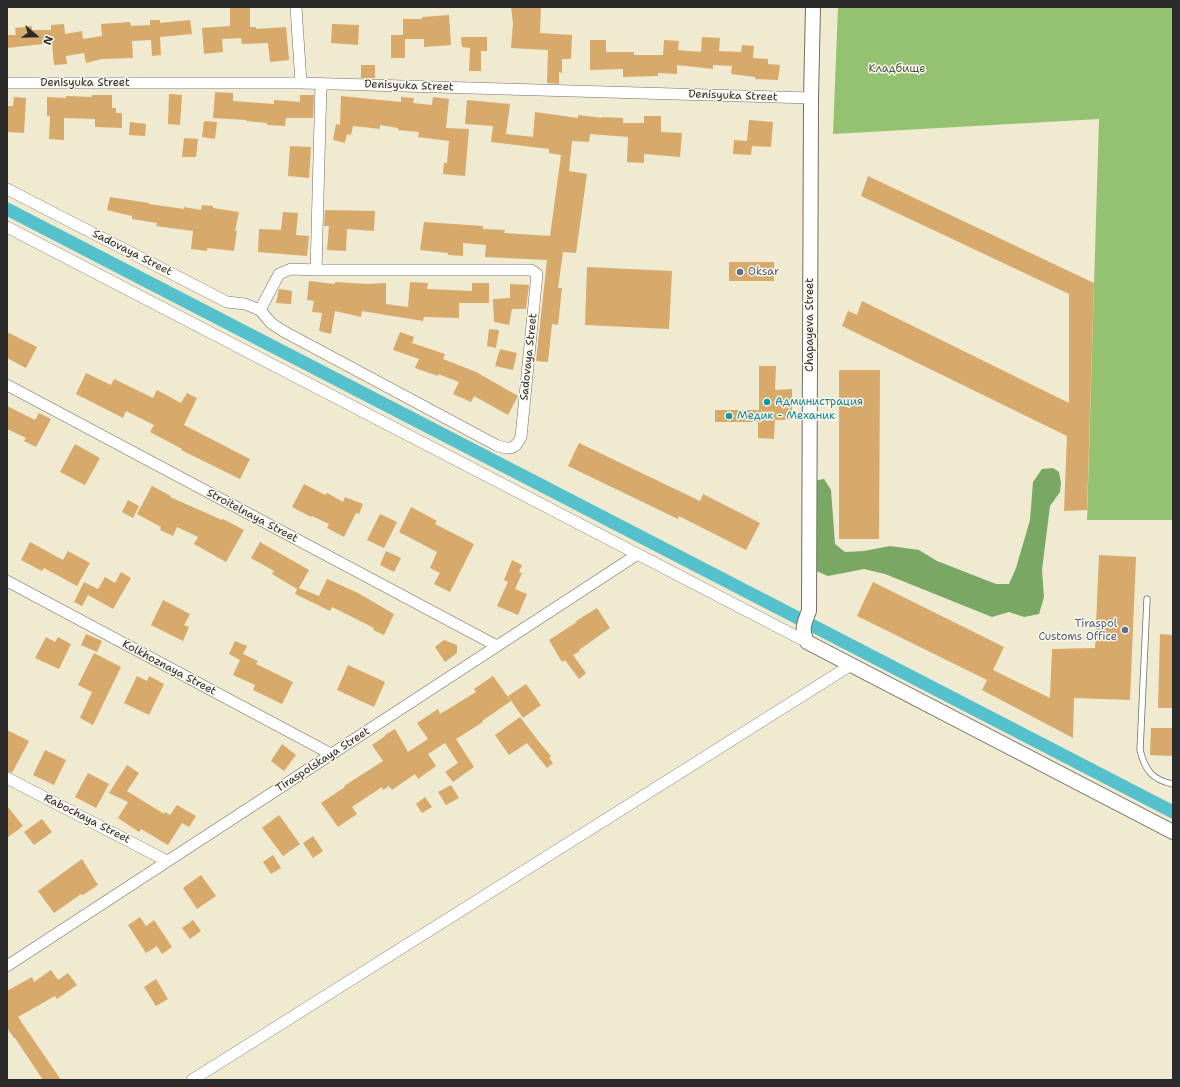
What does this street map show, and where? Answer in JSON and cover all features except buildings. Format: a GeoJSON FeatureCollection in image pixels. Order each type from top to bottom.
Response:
{"type":"FeatureCollection","features":[{"type":"Feature","properties":{"kind":"street"},"geometry":{"type":"LineString","coordinates":[[296,7],[301,83]]}},
{"type":"Feature","properties":{"kind":"street","name":"Chapayeva Street"},"geometry":{"type":"LineString","coordinates":[[807,642],[803,627],[809,611],[811,98],[814,7]]}},
{"type":"Feature","properties":{"kind":"street","name":"Denisyuka Street"},"geometry":{"type":"LineString","coordinates":[[7,83],[301,83],[811,98]]}},
{"type":"Feature","properties":{"kind":"street"},"geometry":{"type":"LineString","coordinates":[[316,270],[321,84]]}},
{"type":"Feature","properties":{"kind":"street","name":"Sadovaya Street"},"geometry":{"type":"LineString","coordinates":[[7,189],[227,302],[245,304],[260,310],[271,324],[283,332],[496,445],[505,448],[512,448],[518,444],[521,437],[537,274],[531,270],[291,269],[279,274],[260,310]]}},
{"type":"Feature","properties":{"kind":"street"},"geometry":{"type":"LineString","coordinates":[[7,227],[1173,832]]}},
{"type":"Feature","properties":{"kind":"street","name":"Stroitelnaya Street"},"geometry":{"type":"LineString","coordinates":[[7,385],[497,646]]}},
{"type":"Feature","properties":{"kind":"street","name":"Tiraspolskaya Street"},"geometry":{"type":"LineString","coordinates":[[7,966],[638,554]]}},
{"type":"Feature","properties":{"kind":"street","name":"Kolkhoznaya Street"},"geometry":{"type":"LineString","coordinates":[[7,581],[331,754]]}},
{"type":"Feature","properties":{"kind":"street"},"geometry":{"type":"LineString","coordinates":[[192,1080],[851,665]]}},
{"type":"Feature","properties":{"kind":"street","name":"Rabochaya Street"},"geometry":{"type":"LineString","coordinates":[[7,778],[167,861]]}},
{"type":"Feature","properties":{"kind":"lane"},"geometry":{"type":"LineString","coordinates":[[1147,599],[1140,750],[1144,765],[1152,774],[1162,782],[1173,784]]}},
{"type":"Feature","properties":{"kind":"green space","name":"Кладбище"},"geometry":{"type":"Polygon","coordinates":[[[838,7],[1173,7],[1173,520],[1087,520],[1099,119],[833,134],[838,7]]]}},
{"type":"Feature","properties":{"kind":"green space"},"geometry":{"type":"Polygon","coordinates":[[[1053,468],[1059,472],[1061,483],[1060,492],[1050,506],[1042,570],[1044,597],[1039,614],[1024,617],[1009,612],[992,617],[885,574],[864,569],[828,576],[814,570],[813,481],[824,479],[831,490],[835,544],[845,552],[864,551],[890,546],[919,550],[937,561],[996,584],[1009,584],[1016,568],[1030,520],[1033,482],[1042,469],[1053,468]]]}},
{"type":"Feature","properties":{"kind":"waterway"},"geometry":{"type":"LineString","coordinates":[[7,209],[1173,812]]}},
{"type":"Feature","properties":{"kind":"place","name":"Oksar"},"geometry":{"type":"Point","coordinates":[740,272]}},
{"type":"Feature","properties":{"kind":"place","name":"Администрация"},"geometry":{"type":"Point","coordinates":[767,402]}},
{"type":"Feature","properties":{"kind":"place","name":"Медик - Механик"},"geometry":{"type":"Point","coordinates":[729,416]}},
{"type":"Feature","properties":{"kind":"place","name":"Tiraspol Customs Office"},"geometry":{"type":"Point","coordinates":[1125,630]}}]}
